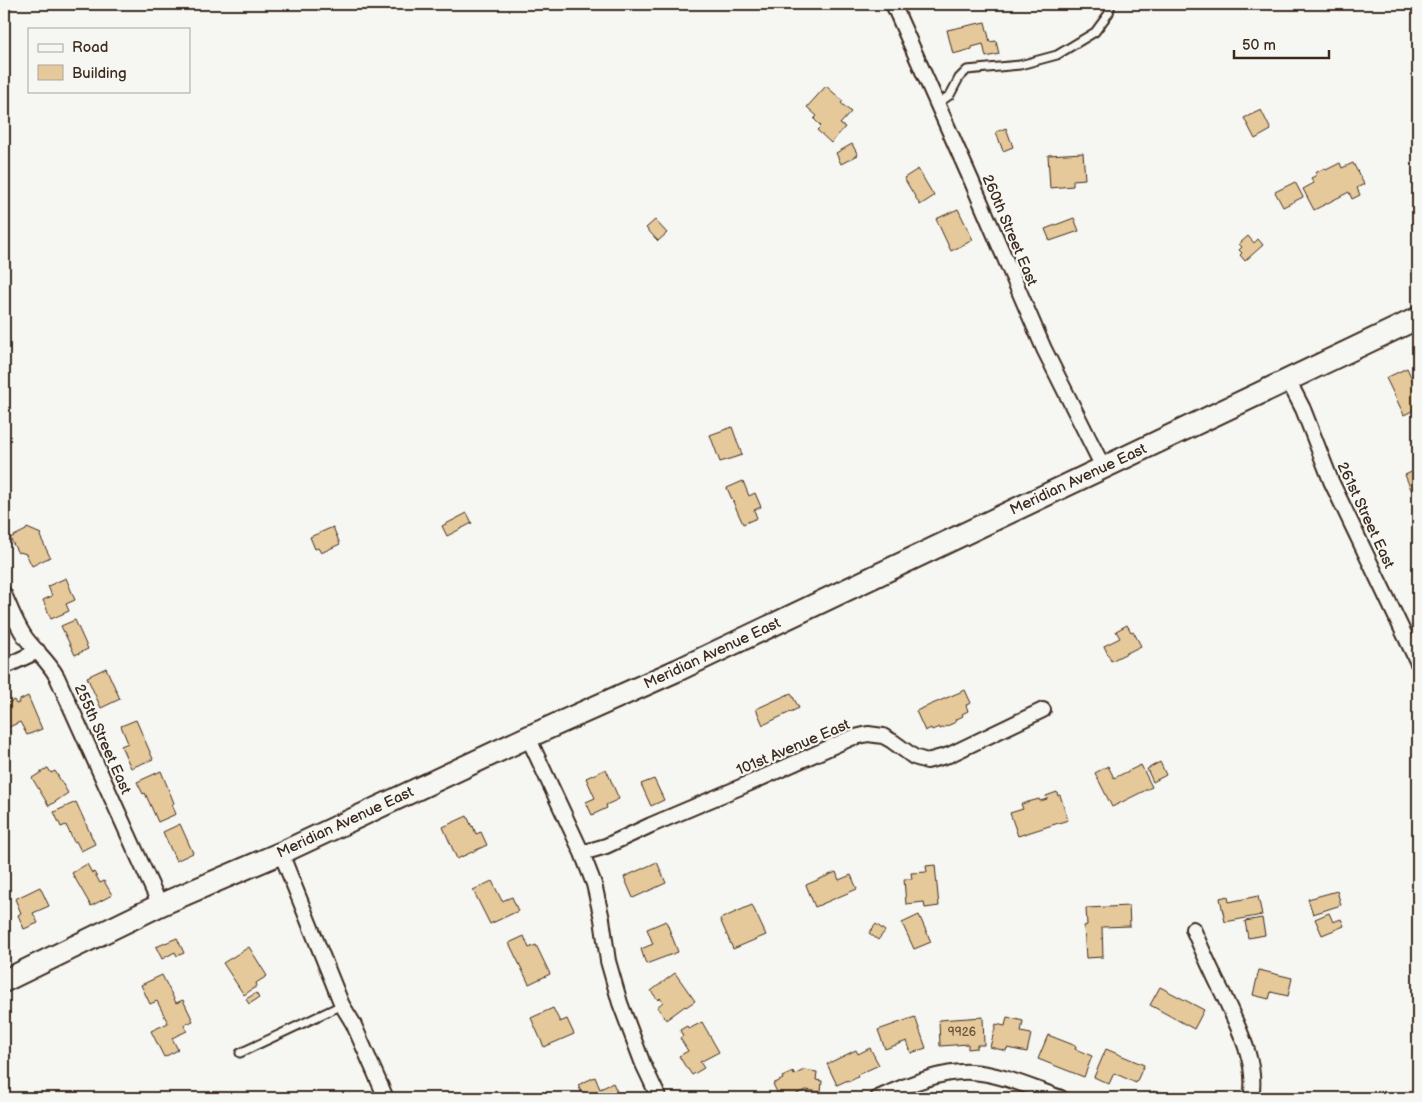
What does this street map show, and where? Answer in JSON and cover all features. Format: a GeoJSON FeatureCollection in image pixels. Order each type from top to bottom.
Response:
{"type":"FeatureCollection","features":[{"type":"Feature","properties":{"kind":"main road","name":"Meridian Avenue East"},"geometry":{"type":"LineString","coordinates":[[4,981],[160,905],[280,853],[528,736],[678,670],[1418,318]]}},
{"type":"Feature","properties":{"kind":"street","name":"260th Street East"},"geometry":{"type":"LineString","coordinates":[[893,4],[1044,349],[1103,468]]}},
{"type":"Feature","properties":{"kind":"street","name":"261st Street East"},"geometry":{"type":"LineString","coordinates":[[1288,380],[1303,409],[1331,481],[1418,663]]}},
{"type":"Feature","properties":{"kind":"street","name":"255th Street East"},"geometry":{"type":"LineString","coordinates":[[4,594],[25,637],[50,665],[57,677],[160,905]]}},
{"type":"Feature","properties":{"kind":"street"},"geometry":{"type":"LineString","coordinates":[[4,667],[38,651]]}},
{"type":"Feature","properties":{"kind":"street","name":"101st Avenue East"},"geometry":{"type":"LineString","coordinates":[[582,853],[606,846],[851,738],[868,734],[883,736],[914,757],[927,761],[949,755],[1043,710]]}},
{"type":"Feature","properties":{"kind":"street"},"geometry":{"type":"LineString","coordinates":[[528,736],[582,853],[594,884],[602,919],[608,961],[620,1003],[643,1064],[659,1098]]}},
{"type":"Feature","properties":{"kind":"street"},"geometry":{"type":"LineString","coordinates":[[280,853],[342,1005],[353,1022],[386,1098]]}},
{"type":"Feature","properties":{"kind":"street"},"geometry":{"type":"LineString","coordinates":[[1193,929],[1248,1051],[1253,1078],[1251,1098]]}},
{"type":"Feature","properties":{"kind":"street"},"geometry":{"type":"LineString","coordinates":[[878,1098],[945,1074],[969,1072],[991,1075],[1061,1098]]}},
{"type":"Feature","properties":{"kind":"lane"},"geometry":{"type":"LineString","coordinates":[[938,104],[950,94],[959,78],[968,70],[1020,65],[1057,55],[1095,32],[1109,12],[1111,4]]}},
{"type":"Feature","properties":{"kind":"lane"},"geometry":{"type":"LineString","coordinates":[[240,1054],[342,1005]]}},
{"type":"Feature","properties":{"kind":"building"},"geometry":{"type":"Polygon","coordinates":[[[985,22],[990,42],[996,41],[999,54],[986,57],[983,44],[953,54],[947,30],[985,22]]]}},
{"type":"Feature","properties":{"kind":"building"},"geometry":{"type":"Polygon","coordinates":[[[826,86],[843,101],[841,103],[851,112],[840,124],[845,127],[831,143],[817,130],[821,126],[814,119],[817,116],[807,107],[826,86]]]}},
{"type":"Feature","properties":{"kind":"building"},"geometry":{"type":"Polygon","coordinates":[[[1261,110],[1271,130],[1255,139],[1244,118],[1261,110]]]}},
{"type":"Feature","properties":{"kind":"building"},"geometry":{"type":"Polygon","coordinates":[[[1006,128],[1013,147],[1003,151],[996,132],[1006,128]]]}},
{"type":"Feature","properties":{"kind":"building"},"geometry":{"type":"Polygon","coordinates":[[[852,144],[858,155],[841,164],[836,153],[852,144]]]}},
{"type":"Feature","properties":{"kind":"building"},"geometry":{"type":"Polygon","coordinates":[[[1083,153],[1085,179],[1073,180],[1073,186],[1050,188],[1048,155],[1083,153]]]}},
{"type":"Feature","properties":{"kind":"building"},"geometry":{"type":"Polygon","coordinates":[[[1340,163],[1342,168],[1353,163],[1364,184],[1357,188],[1360,195],[1352,199],[1349,192],[1314,210],[1303,189],[1314,183],[1311,178],[1317,175],[1315,173],[1340,163]]]}},
{"type":"Feature","properties":{"kind":"building"},"geometry":{"type":"Polygon","coordinates":[[[918,169],[934,196],[920,205],[904,178],[918,169]]]}},
{"type":"Feature","properties":{"kind":"building"},"geometry":{"type":"Polygon","coordinates":[[[1295,182],[1303,197],[1283,207],[1275,192],[1295,182]]]}},
{"type":"Feature","properties":{"kind":"building"},"geometry":{"type":"Polygon","coordinates":[[[958,209],[973,240],[951,251],[936,219],[958,209]]]}},
{"type":"Feature","properties":{"kind":"building"},"geometry":{"type":"Polygon","coordinates":[[[1074,218],[1079,231],[1050,241],[1045,229],[1074,218]]]}},
{"type":"Feature","properties":{"kind":"building"},"geometry":{"type":"Polygon","coordinates":[[[655,220],[667,233],[658,241],[646,228],[655,220]]]}},
{"type":"Feature","properties":{"kind":"building"},"geometry":{"type":"Polygon","coordinates":[[[1248,236],[1254,243],[1258,239],[1263,245],[1245,261],[1240,255],[1242,253],[1239,250],[1242,247],[1239,244],[1248,236]]]}},
{"type":"Feature","properties":{"kind":"building"},"geometry":{"type":"Polygon","coordinates":[[[1407,368],[1418,392],[1418,403],[1414,405],[1416,409],[1404,415],[1386,378],[1407,368]]]}},
{"type":"Feature","properties":{"kind":"building"},"geometry":{"type":"Polygon","coordinates":[[[732,427],[742,455],[720,462],[710,435],[732,427]]]}},
{"type":"Feature","properties":{"kind":"building"},"geometry":{"type":"Polygon","coordinates":[[[1418,469],[1418,506],[1405,475],[1418,469]]]}},
{"type":"Feature","properties":{"kind":"building"},"geometry":{"type":"Polygon","coordinates":[[[743,481],[749,496],[755,493],[761,507],[754,510],[757,518],[743,524],[727,488],[743,481]]]}},
{"type":"Feature","properties":{"kind":"building"},"geometry":{"type":"Polygon","coordinates":[[[467,513],[472,523],[447,536],[442,526],[467,513]]]}},
{"type":"Feature","properties":{"kind":"building"},"geometry":{"type":"Polygon","coordinates":[[[333,527],[340,544],[321,553],[318,548],[315,549],[310,537],[333,527]]]}},
{"type":"Feature","properties":{"kind":"building"},"geometry":{"type":"Polygon","coordinates":[[[27,528],[41,534],[40,536],[50,557],[32,566],[26,554],[18,553],[10,538],[27,528]]]}},
{"type":"Feature","properties":{"kind":"building"},"geometry":{"type":"Polygon","coordinates":[[[66,578],[75,600],[66,604],[69,611],[51,619],[43,600],[52,596],[48,586],[66,578]]]}},
{"type":"Feature","properties":{"kind":"building"},"geometry":{"type":"Polygon","coordinates":[[[75,620],[88,649],[75,655],[61,626],[75,620]]]}},
{"type":"Feature","properties":{"kind":"building"},"geometry":{"type":"Polygon","coordinates":[[[1127,625],[1131,632],[1133,631],[1141,646],[1111,661],[1104,646],[1120,638],[1116,631],[1127,625]]]}},
{"type":"Feature","properties":{"kind":"building"},"geometry":{"type":"Polygon","coordinates":[[[106,668],[120,699],[101,708],[87,677],[106,668]]]}},
{"type":"Feature","properties":{"kind":"building"},"geometry":{"type":"Polygon","coordinates":[[[965,690],[971,703],[966,705],[968,711],[955,720],[956,722],[940,729],[939,727],[932,730],[931,728],[925,731],[916,711],[965,690]]]}},
{"type":"Feature","properties":{"kind":"building"},"geometry":{"type":"Polygon","coordinates":[[[791,693],[799,708],[763,725],[756,709],[791,693]]]}},
{"type":"Feature","properties":{"kind":"building"},"geometry":{"type":"Polygon","coordinates":[[[28,696],[42,729],[27,735],[20,722],[7,728],[10,732],[4,735],[4,705],[14,700],[16,704],[19,703],[18,701],[28,696]]]}},
{"type":"Feature","properties":{"kind":"building"},"geometry":{"type":"Polygon","coordinates":[[[136,720],[153,759],[131,768],[121,746],[128,743],[121,726],[136,720]]]}},
{"type":"Feature","properties":{"kind":"building"},"geometry":{"type":"Polygon","coordinates":[[[1160,762],[1166,775],[1153,782],[1147,769],[1160,762]]]}},
{"type":"Feature","properties":{"kind":"building"},"geometry":{"type":"Polygon","coordinates":[[[1141,765],[1152,787],[1112,807],[1095,773],[1108,766],[1114,778],[1141,765]]]}},
{"type":"Feature","properties":{"kind":"building"},"geometry":{"type":"Polygon","coordinates":[[[48,768],[51,773],[55,771],[68,793],[49,806],[32,778],[48,768]]]}},
{"type":"Feature","properties":{"kind":"building"},"geometry":{"type":"Polygon","coordinates":[[[606,769],[619,799],[606,805],[607,808],[592,815],[586,802],[595,798],[586,778],[606,769]]]}},
{"type":"Feature","properties":{"kind":"building"},"geometry":{"type":"Polygon","coordinates":[[[161,771],[174,803],[172,805],[176,814],[158,822],[145,793],[143,794],[137,782],[161,771]]]}},
{"type":"Feature","properties":{"kind":"building"},"geometry":{"type":"Polygon","coordinates":[[[654,779],[664,800],[651,806],[641,784],[654,779]]]}},
{"type":"Feature","properties":{"kind":"building"},"geometry":{"type":"Polygon","coordinates":[[[1057,792],[1058,796],[1060,795],[1068,820],[1018,836],[1010,813],[1023,809],[1021,804],[1039,799],[1040,801],[1047,799],[1046,796],[1057,792]]]}},
{"type":"Feature","properties":{"kind":"building"},"geometry":{"type":"Polygon","coordinates":[[[76,802],[95,844],[81,851],[76,841],[74,842],[66,825],[61,827],[54,812],[76,802]]]}},
{"type":"Feature","properties":{"kind":"building"},"geometry":{"type":"Polygon","coordinates":[[[467,816],[476,834],[481,832],[487,845],[457,859],[443,827],[467,816]]]}},
{"type":"Feature","properties":{"kind":"building"},"geometry":{"type":"Polygon","coordinates":[[[180,824],[193,853],[176,861],[163,832],[180,824]]]}},
{"type":"Feature","properties":{"kind":"building"},"geometry":{"type":"Polygon","coordinates":[[[657,862],[666,883],[633,898],[624,877],[657,862]]]}},
{"type":"Feature","properties":{"kind":"building"},"geometry":{"type":"Polygon","coordinates":[[[87,864],[100,883],[104,881],[112,895],[91,906],[72,873],[87,864]]]}},
{"type":"Feature","properties":{"kind":"building"},"geometry":{"type":"Polygon","coordinates":[[[935,865],[939,906],[925,908],[924,902],[906,904],[904,879],[912,879],[911,873],[927,872],[926,866],[935,865]]]}},
{"type":"Feature","properties":{"kind":"building"},"geometry":{"type":"Polygon","coordinates":[[[836,872],[839,880],[851,875],[857,889],[815,907],[806,885],[836,872]]]}},
{"type":"Feature","properties":{"kind":"building"},"geometry":{"type":"Polygon","coordinates":[[[492,881],[502,901],[512,897],[518,911],[490,924],[473,890],[492,881]]]}},
{"type":"Feature","properties":{"kind":"building"},"geometry":{"type":"Polygon","coordinates":[[[40,887],[49,906],[33,913],[38,923],[24,929],[18,915],[21,913],[15,899],[40,887]]]}},
{"type":"Feature","properties":{"kind":"building"},"geometry":{"type":"Polygon","coordinates":[[[1337,891],[1341,905],[1313,914],[1308,899],[1337,891]]]}},
{"type":"Feature","properties":{"kind":"building"},"geometry":{"type":"Polygon","coordinates":[[[1228,896],[1229,902],[1258,896],[1262,915],[1225,922],[1220,898],[1228,896]]]}},
{"type":"Feature","properties":{"kind":"building"},"geometry":{"type":"Polygon","coordinates":[[[752,905],[766,935],[733,949],[720,919],[752,905]]]}},
{"type":"Feature","properties":{"kind":"building"},"geometry":{"type":"Polygon","coordinates":[[[1129,906],[1130,926],[1102,927],[1103,957],[1086,958],[1084,926],[1087,925],[1086,908],[1129,906]]]}},
{"type":"Feature","properties":{"kind":"building"},"geometry":{"type":"Polygon","coordinates":[[[1329,913],[1333,922],[1341,919],[1344,926],[1322,935],[1315,919],[1329,913]]]}},
{"type":"Feature","properties":{"kind":"building"},"geometry":{"type":"Polygon","coordinates":[[[919,915],[931,942],[914,949],[902,923],[919,915]]]}},
{"type":"Feature","properties":{"kind":"building"},"geometry":{"type":"Polygon","coordinates":[[[1262,918],[1265,935],[1248,938],[1245,921],[1262,918]]]}},
{"type":"Feature","properties":{"kind":"building"},"geometry":{"type":"Polygon","coordinates":[[[666,921],[678,952],[646,964],[641,949],[653,944],[647,929],[666,921]]]}},
{"type":"Feature","properties":{"kind":"building"},"geometry":{"type":"Polygon","coordinates":[[[876,924],[885,931],[878,940],[869,933],[876,924]]]}},
{"type":"Feature","properties":{"kind":"building"},"geometry":{"type":"Polygon","coordinates":[[[524,936],[529,948],[536,945],[550,974],[529,984],[509,943],[524,936]]]}},
{"type":"Feature","properties":{"kind":"building"},"geometry":{"type":"Polygon","coordinates":[[[177,938],[184,953],[177,956],[175,952],[162,959],[156,947],[177,938]]]}},
{"type":"Feature","properties":{"kind":"building"},"geometry":{"type":"Polygon","coordinates":[[[249,947],[267,976],[256,983],[257,986],[244,995],[223,963],[249,947]]]}},
{"type":"Feature","properties":{"kind":"building"},"geometry":{"type":"Polygon","coordinates":[[[1259,970],[1292,978],[1288,996],[1271,992],[1269,999],[1253,995],[1259,970]]]}},
{"type":"Feature","properties":{"kind":"building"},"geometry":{"type":"Polygon","coordinates":[[[675,973],[695,1001],[666,1020],[657,1007],[663,1002],[660,998],[658,1000],[651,991],[675,973]]]}},
{"type":"Feature","properties":{"kind":"building"},"geometry":{"type":"Polygon","coordinates":[[[162,975],[176,1003],[183,1000],[193,1021],[184,1025],[187,1031],[172,1038],[178,1050],[164,1057],[151,1031],[168,1023],[157,1001],[150,1004],[141,985],[162,975]]]}},
{"type":"Feature","properties":{"kind":"building"},"geometry":{"type":"Polygon","coordinates":[[[1160,987],[1204,1010],[1194,1029],[1150,1005],[1160,987]]]}},
{"type":"Feature","properties":{"kind":"building"},"geometry":{"type":"Polygon","coordinates":[[[256,993],[259,998],[249,1004],[246,999],[256,993]]]}},
{"type":"Feature","properties":{"kind":"building"},"geometry":{"type":"Polygon","coordinates":[[[553,1008],[560,1022],[567,1019],[574,1034],[544,1047],[531,1018],[553,1008]]]}},
{"type":"Feature","properties":{"kind":"building"},"geometry":{"type":"Polygon","coordinates":[[[915,1017],[926,1048],[911,1053],[907,1041],[885,1049],[878,1030],[915,1017]]]}},
{"type":"Feature","properties":{"kind":"building"},"geometry":{"type":"Polygon","coordinates":[[[983,1017],[984,1045],[977,1045],[977,1048],[968,1049],[968,1044],[940,1046],[939,1020],[983,1017]]]}},
{"type":"Feature","properties":{"kind":"building"},"geometry":{"type":"Polygon","coordinates":[[[1007,1017],[1023,1021],[1021,1032],[1031,1034],[1027,1052],[1007,1048],[1006,1051],[990,1047],[996,1024],[1005,1026],[1007,1017]]]}},
{"type":"Feature","properties":{"kind":"building"},"geometry":{"type":"Polygon","coordinates":[[[702,1022],[719,1052],[700,1062],[704,1068],[692,1075],[679,1056],[688,1051],[680,1038],[683,1036],[680,1030],[687,1026],[689,1029],[702,1022]]]}},
{"type":"Feature","properties":{"kind":"building"},"geometry":{"type":"Polygon","coordinates":[[[1048,1035],[1076,1046],[1075,1049],[1092,1056],[1084,1077],[1038,1059],[1048,1035]]]}},
{"type":"Feature","properties":{"kind":"building"},"geometry":{"type":"Polygon","coordinates":[[[870,1048],[879,1065],[857,1075],[858,1077],[848,1082],[848,1080],[837,1085],[827,1064],[856,1050],[858,1054],[870,1048]]]}},
{"type":"Feature","properties":{"kind":"building"},"geometry":{"type":"Polygon","coordinates":[[[1106,1049],[1144,1065],[1136,1083],[1114,1073],[1109,1084],[1094,1077],[1106,1049]]]}},
{"type":"Feature","properties":{"kind":"building"},"geometry":{"type":"Polygon","coordinates":[[[804,1070],[817,1072],[816,1080],[822,1081],[821,1092],[806,1090],[787,1098],[780,1098],[773,1084],[793,1072],[794,1075],[804,1070]]]}},
{"type":"Feature","properties":{"kind":"building"},"geometry":{"type":"Polygon","coordinates":[[[595,1077],[600,1089],[613,1083],[620,1098],[584,1098],[578,1085],[595,1077]]]}},
{"type":"Feature","properties":{"kind":"building"},"geometry":{"type":"Polygon","coordinates":[[[4,1079],[10,1093],[4,1096],[4,1079]]]}},
{"type":"Feature","properties":{"kind":"building"},"geometry":{"type":"Polygon","coordinates":[[[1154,1091],[1161,1098],[1146,1098],[1154,1091]]]}},
{"type":"Feature","properties":{"kind":"waterway"},"geometry":{"type":"LineString","coordinates":[[4,10],[16,4]]}}]}
